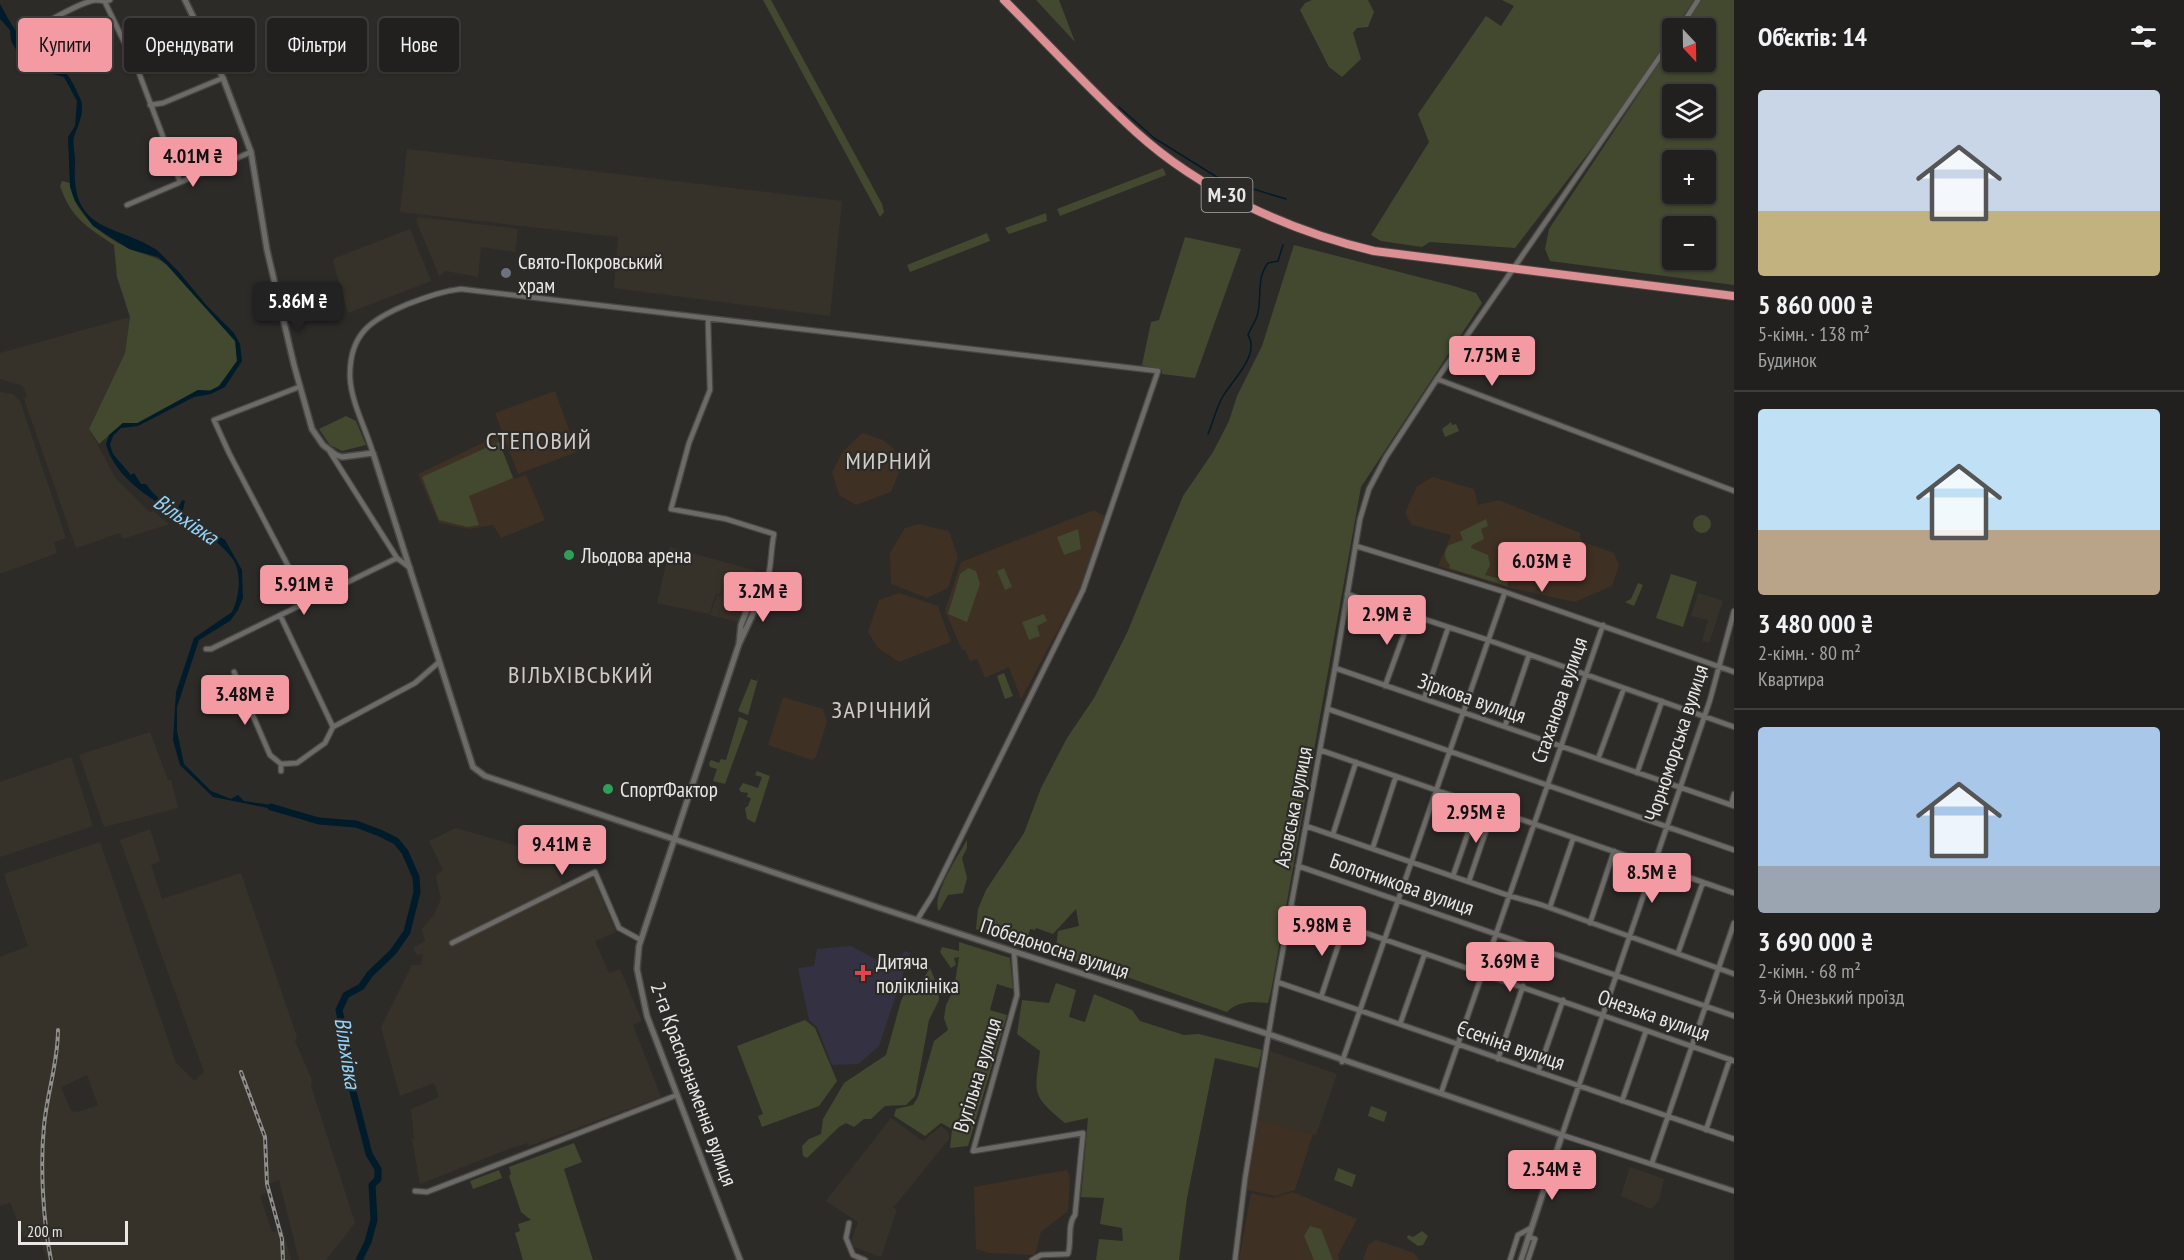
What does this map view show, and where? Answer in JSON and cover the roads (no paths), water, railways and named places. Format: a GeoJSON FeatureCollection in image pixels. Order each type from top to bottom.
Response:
{"type":"FeatureCollection","features":[{"type":"Feature","properties":{"kind":"highway","name":"М-30"},"geometry":{"type":"LineString","coordinates":[[1004,0],[1137,133],[1171,160],[1229,196],[1333,241],[1374,251],[1734,296]]}},
{"type":"Feature","properties":{"kind":"street"},"geometry":{"type":"LineString","coordinates":[[56,18],[96,0],[107,1],[139,73],[180,182]]}},
{"type":"Feature","properties":{"kind":"street"},"geometry":{"type":"LineString","coordinates":[[185,0],[222,78],[251,152],[267,250],[299,387],[312,429],[330,451],[398,558],[410,568]]}},
{"type":"Feature","properties":{"kind":"street"},"geometry":{"type":"LineString","coordinates":[[1686,18],[1698,0]]}},
{"type":"Feature","properties":{"kind":"street","name":"Азовська вулиця"},"geometry":{"type":"LineString","coordinates":[[1235,1260],[1245,1179],[1277,982],[1347,594],[1369,489],[1386,457],[1437,379],[1662,53]]}},
{"type":"Feature","properties":{"kind":"street"},"geometry":{"type":"LineString","coordinates":[[150,105],[163,104],[222,78]]}},
{"type":"Feature","properties":{"kind":"street"},"geometry":{"type":"LineString","coordinates":[[127,205],[251,152]]}},
{"type":"Feature","properties":{"kind":"street"},"geometry":{"type":"LineString","coordinates":[[330,451],[342,457],[373,453],[350,379],[356,342],[363,331],[382,315],[439,291],[461,289],[708,320],[1158,371],[1076,606],[932,896],[917,920]]}},
{"type":"Feature","properties":{"kind":"street"},"geometry":{"type":"LineString","coordinates":[[708,320],[710,390],[689,443],[671,509],[726,519],[774,534],[770,550],[770,575],[765,588]]}},
{"type":"Feature","properties":{"kind":"street"},"geometry":{"type":"LineString","coordinates":[[1437,379],[1734,491]]}},
{"type":"Feature","properties":{"kind":"street"},"geometry":{"type":"LineString","coordinates":[[299,387],[214,420],[307,602]]}},
{"type":"Feature","properties":{"kind":"street","name":"Победоносна вулиця"},"geometry":{"type":"LineString","coordinates":[[373,453],[469,761],[478,772],[674,840],[1268,1034],[1342,1062],[1734,1191]]}},
{"type":"Feature","properties":{"kind":"street"},"geometry":{"type":"LineString","coordinates":[[1356,546],[1505,592],[1734,672]]}},
{"type":"Feature","properties":{"kind":"street"},"geometry":{"type":"LineString","coordinates":[[206,649],[398,558]]}},
{"type":"Feature","properties":{"kind":"street","name":"2-га Краснознаменна вулиця"},"geometry":{"type":"LineString","coordinates":[[740,1260],[643,1000],[637,969],[641,940],[739,644],[741,625],[754,591],[757,588],[765,588]]}},
{"type":"Feature","properties":{"kind":"street"},"geometry":{"type":"LineString","coordinates":[[1342,1062],[1505,592]]}},
{"type":"Feature","properties":{"kind":"street"},"geometry":{"type":"LineString","coordinates":[[1347,594],[1488,640],[1734,727]]}},
{"type":"Feature","properties":{"kind":"street","name":"Чорноморська вулиця"},"geometry":{"type":"LineString","coordinates":[[1521,1260],[1578,1085],[1704,717],[1734,611]]}},
{"type":"Feature","properties":{"kind":"street"},"geometry":{"type":"LineString","coordinates":[[280,615],[333,727]]}},
{"type":"Feature","properties":{"kind":"street"},"geometry":{"type":"LineString","coordinates":[[1385,686],[1411,615]]}},
{"type":"Feature","properties":{"kind":"street","name":"Стаханова вулиця"},"geometry":{"type":"LineString","coordinates":[[1441,1093],[1603,625]]}},
{"type":"Feature","properties":{"kind":"street"},"geometry":{"type":"LineString","coordinates":[[1424,699],[1448,628]]}},
{"type":"Feature","properties":{"kind":"street"},"geometry":{"type":"LineString","coordinates":[[1505,726],[1529,655]]}},
{"type":"Feature","properties":{"kind":"street"},"geometry":{"type":"LineString","coordinates":[[234,672],[270,755],[281,764],[297,763],[326,743],[333,727],[415,683],[438,663]]}},
{"type":"Feature","properties":{"kind":"street","name":"Зіркова вулиця"},"geometry":{"type":"LineString","coordinates":[[1335,668],[1561,745],[1680,789],[1732,805]]}},
{"type":"Feature","properties":{"kind":"street"},"geometry":{"type":"LineString","coordinates":[[1598,759],[1624,688]]}},
{"type":"Feature","properties":{"kind":"street"},"geometry":{"type":"LineString","coordinates":[[1637,773],[1662,702]]}},
{"type":"Feature","properties":{"kind":"street"},"geometry":{"type":"LineString","coordinates":[[1328,709],[1734,850]]}},
{"type":"Feature","properties":{"kind":"street"},"geometry":{"type":"LineString","coordinates":[[1320,750],[1734,893]]}},
{"type":"Feature","properties":{"kind":"street"},"geometry":{"type":"LineString","coordinates":[[1333,834],[1356,762]]}},
{"type":"Feature","properties":{"kind":"street"},"geometry":{"type":"LineString","coordinates":[[281,764],[281,771]]}},
{"type":"Feature","properties":{"kind":"street"},"geometry":{"type":"LineString","coordinates":[[1373,847],[1396,776]]}},
{"type":"Feature","properties":{"kind":"street"},"geometry":{"type":"LineString","coordinates":[[1732,805],[1734,794]]}},
{"type":"Feature","properties":{"kind":"street"},"geometry":{"type":"LineString","coordinates":[[1453,876],[1478,804]]}},
{"type":"Feature","properties":{"kind":"street"},"geometry":{"type":"LineString","coordinates":[[1469,881],[1493,810]]}},
{"type":"Feature","properties":{"kind":"street"},"geometry":{"type":"LineString","coordinates":[[1306,826],[1550,908],[1734,974]]}},
{"type":"Feature","properties":{"kind":"street"},"geometry":{"type":"LineString","coordinates":[[1550,908],[1573,839]]}},
{"type":"Feature","properties":{"kind":"street"},"geometry":{"type":"LineString","coordinates":[[1590,923],[1614,851]]}},
{"type":"Feature","properties":{"kind":"street","name":"Болотникова вулиця"},"geometry":{"type":"LineString","coordinates":[[1298,866],[1734,1016]]}},
{"type":"Feature","properties":{"kind":"street"},"geometry":{"type":"LineString","coordinates":[[452,943],[595,872],[619,928],[641,940]]}},
{"type":"Feature","properties":{"kind":"street"},"geometry":{"type":"LineString","coordinates":[[1678,953],[1703,882]]}},
{"type":"Feature","properties":{"kind":"street","name":"Онезька вулиця"},"geometry":{"type":"LineString","coordinates":[[1291,907],[1732,1060]]}},
{"type":"Feature","properties":{"kind":"street"},"geometry":{"type":"LineString","coordinates":[[1652,1163],[1734,923]]}},
{"type":"Feature","properties":{"kind":"street"},"geometry":{"type":"LineString","coordinates":[[1321,997],[1345,925]]}},
{"type":"Feature","properties":{"kind":"street","name":"Вугільна вулиця"},"geometry":{"type":"LineString","coordinates":[[1014,952],[1017,995],[973,1150],[1083,1132],[1076,1215],[1071,1221],[1068,1254],[1041,1255],[1032,1260]]}},
{"type":"Feature","properties":{"kind":"street"},"geometry":{"type":"LineString","coordinates":[[1400,1024],[1425,953]]}},
{"type":"Feature","properties":{"kind":"street","name":"Єсеніна вулиця"},"geometry":{"type":"LineString","coordinates":[[1277,982],[1578,1085],[1667,1118],[1734,1139]]}},
{"type":"Feature","properties":{"kind":"street"},"geometry":{"type":"LineString","coordinates":[[1498,1059],[1523,986]]}},
{"type":"Feature","properties":{"kind":"street"},"geometry":{"type":"LineString","coordinates":[[1538,1072],[1563,1000]]}},
{"type":"Feature","properties":{"kind":"street"},"geometry":{"type":"LineString","coordinates":[[1623,1101],[1646,1031]]}},
{"type":"Feature","properties":{"kind":"street"},"geometry":{"type":"LineString","coordinates":[[1706,1130],[1732,1060]]}},
{"type":"Feature","properties":{"kind":"street"},"geometry":{"type":"LineString","coordinates":[[415,1191],[427,1192],[677,1095]]}},
{"type":"Feature","properties":{"kind":"street"},"geometry":{"type":"LineString","coordinates":[[849,1222],[846,1238],[853,1258],[865,1260]]}},
{"type":"Feature","properties":{"kind":"street"},"geometry":{"type":"LineString","coordinates":[[1510,1260],[1518,1235],[1531,1228]]}},
{"type":"Feature","properties":{"kind":"street"},"geometry":{"type":"LineString","coordinates":[[1528,1237],[1535,1239],[1528,1260]]}},
{"type":"Feature","properties":{"kind":"water"},"geometry":{"type":"Polygon","coordinates":[[[0,4],[18,35],[18,53],[11,41],[10,30],[0,19],[0,4]]]}},
{"type":"Feature","properties":{"kind":"water"},"geometry":{"type":"Polygon","coordinates":[[[45,72],[64,72],[82,102],[82,112],[74,137],[76,187],[80,203],[88,215],[99,223],[157,250],[234,333],[240,344],[242,361],[225,387],[211,394],[194,397],[138,426],[121,428],[113,436],[110,445],[113,454],[131,475],[134,473],[141,484],[146,484],[164,502],[177,510],[182,500],[185,501],[182,514],[225,540],[242,570],[243,598],[238,610],[230,621],[199,640],[177,707],[177,731],[184,764],[211,791],[231,799],[238,795],[244,801],[279,806],[278,810],[213,797],[180,765],[173,740],[176,692],[194,638],[232,612],[238,592],[238,570],[232,558],[219,544],[127,479],[114,463],[106,444],[109,435],[123,423],[138,423],[198,390],[209,391],[219,386],[237,361],[235,341],[158,257],[129,249],[93,226],[75,201],[70,187],[68,137],[75,126],[77,101],[64,77],[45,72]]]}},
{"type":"Feature","properties":{"kind":"waterway"},"geometry":{"type":"LineString","coordinates":[[1119,107],[1154,138],[1220,179],[1286,199]]}},
{"type":"Feature","properties":{"kind":"waterway"},"geometry":{"type":"LineString","coordinates":[[1208,434],[1222,398],[1248,359],[1251,351],[1248,335],[1257,315],[1262,275],[1268,263],[1278,261],[1283,245]]}},
{"type":"Feature","properties":{"kind":"waterway","name":"Вільхівка"},"geometry":{"type":"LineString","coordinates":[[271,807],[319,821],[356,824],[380,833],[396,841],[405,852],[416,877],[417,892],[407,932],[393,952],[370,974],[361,987],[346,995],[339,1010],[350,1060],[348,1072],[369,1154],[378,1169],[378,1179],[372,1185],[374,1220],[368,1242],[359,1260]]}},
{"type":"Feature","properties":{"kind":"railway"},"geometry":{"type":"LineString","coordinates":[[51,1260],[44,1211],[42,1158],[45,1114],[58,1030]]}},
{"type":"Feature","properties":{"kind":"railway"},"geometry":{"type":"LineString","coordinates":[[241,1072],[265,1137],[267,1184],[282,1239],[283,1260]]}},
{"type":"Feature","properties":{"kind":"place","name":"Свято-Покровський храм"},"geometry":{"type":"Point","coordinates":[506,273]}},
{"type":"Feature","properties":{"kind":"place","name":"Льодова арена"},"geometry":{"type":"Point","coordinates":[569,555]}},
{"type":"Feature","properties":{"kind":"place","name":"СпортФактор"},"geometry":{"type":"Point","coordinates":[608,789]}},
{"type":"Feature","properties":{"kind":"place","name":"Дитяча поліклініка"},"geometry":{"type":"Point","coordinates":[863,973]}},
{"type":"Feature","properties":{"kind":"district","name":"СТЕПОВИЙ"},"geometry":{"type":"Point","coordinates":[539,440]}},
{"type":"Feature","properties":{"kind":"district","name":"МИРНИЙ"},"geometry":{"type":"Point","coordinates":[889,460]}},
{"type":"Feature","properties":{"kind":"district","name":"ВІЛЬХІВСЬКИЙ"},"geometry":{"type":"Point","coordinates":[581,674]}},
{"type":"Feature","properties":{"kind":"district","name":"ЗАРІЧНИЙ"},"geometry":{"type":"Point","coordinates":[882,709]}}]}
